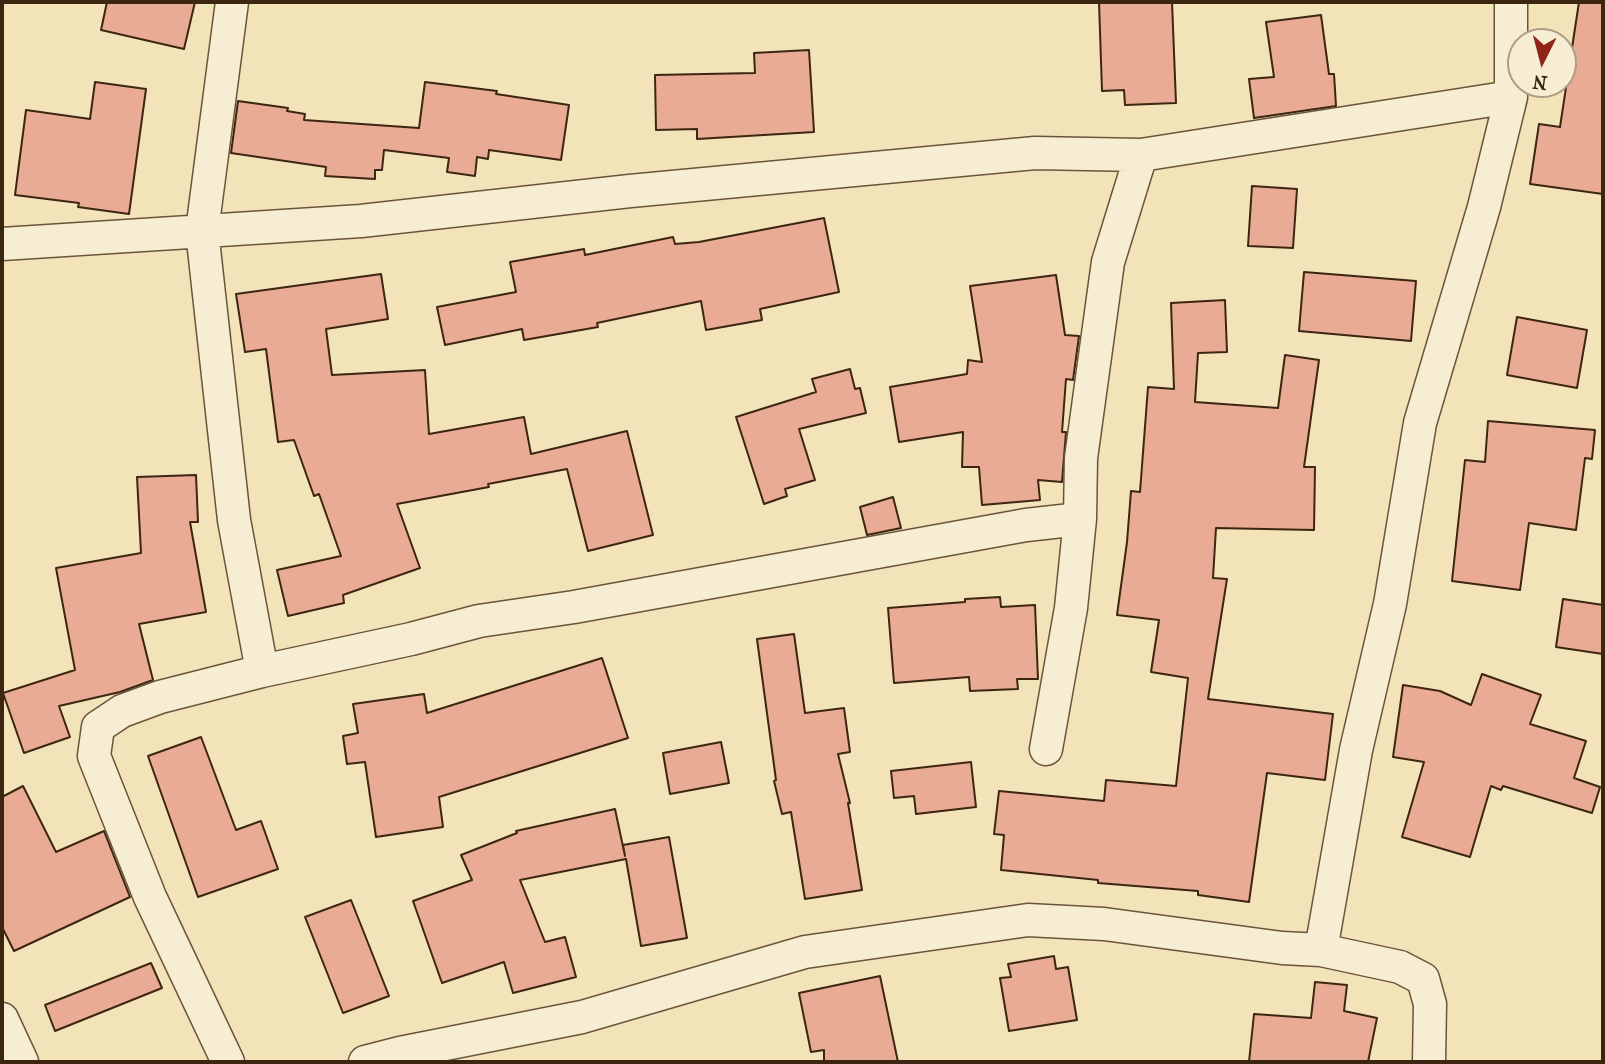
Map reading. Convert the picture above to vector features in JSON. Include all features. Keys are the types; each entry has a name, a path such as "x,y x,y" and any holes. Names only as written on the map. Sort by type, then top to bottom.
{"street":[{"path":"232,2 202,231 234,520 262,671"},
{"path":"1511,2 1511,28"},
{"path":"2,244 361,221 892,165 1035,153 1141,155 1507,98"},
{"path":"1321,950 1356,750 1391,604 1420,423 1484,207 1511,98"},
{"path":"1046,749 1071,608 1080,519 1081,458 1108,262 1141,155"},
{"path":"228,1062 150,897 94,756 98,727 122,711 160,697 262,671 399,642 479,621 574,607 1027,525 1080,519"},
{"path":"365,1062 402,1058 582,1017 806,952 1028,920 1104,924 1282,948 1321,950 1400,967 1423,979 1430,1004 1429,1062"},
{"path":"2,1019 22,1062"}],"building":[{"path":"107,2 195,2 184,49 101,30"},
{"path":"1099,2 1172,2 1176,103 1125,105 1124,90 1102,91"},
{"path":"1579,2 1603,2 1603,194 1530,184 1539,124 1560,127 1564,98 1577,98 1575,28"},
{"path":"1321,15 1329,74 1334,74 1336,106 1254,118 1249,79 1274,77 1266,22"},
{"path":"809,50 814,132 697,139 697,129 656,130 655,75 755,73 754,53"},
{"path":"95,82 146,89 129,214 78,207 79,203 15,195 26,110 90,119"},
{"path":"425,82 497,91 496,94 569,105 561,160 489,150 488,159 477,157 475,176 447,172 449,158 384,150 382,170 375,170 375,179 325,176 326,167 231,153 238,101 288,108 287,111 305,114 304,120 419,128"},
{"path":"1252,186 1297,189 1293,248 1248,246"},
{"path":"824,218 839,292 760,309 762,320 706,330 701,301 597,323 598,327 524,340 522,329 445,345 437,307 516,292 510,262 584,249 585,255 673,237 675,244 699,242"},
{"path":"1304,272 1416,281 1411,341 1299,331"},
{"path":"381,274 388,319 326,329 332,375 425,370 429,434 524,417 531,454 627,431 653,535 588,551 567,469 397,504 420,568 343,595 344,603 288,616 277,570 341,556 319,494 314,496 294,440 278,442 266,349 245,352 236,294"},
{"path":"1056,275 1065,335 1079,336 1073,380 1066,379 1062,482 1038,480 1040,500 982,505 979,467 962,467 963,432 899,442 890,387 967,374 968,360 982,362 970,286"},
{"path":"1225,300 1227,352 1198,353 1195,402 1278,408 1285,355 1319,360 1304,467 1315,467 1314,530 1216,528 1213,578 1227,579 1208,699 1333,714 1325,780 1267,773 1249,902 1198,895 1198,891 1098,883 1098,880 1001,870 1004,835 994,834 999,791 1104,801 1106,780 1176,786 1188,678 1151,672 1159,620 1117,615 1131,491 1140,492 1148,387 1174,389 1171,303"},
{"path":"1517,317 1587,330 1577,388 1507,375"},
{"path":"850,369 855,389 860,388 866,413 799,429 815,480 785,489 787,496 764,504 736,417 816,392 812,379"},
{"path":"1488,421 1595,430 1592,459 1585,458 1576,530 1529,523 1520,590 1452,581 1465,460 1485,462"},
{"path":"196,475 198,522 190,522 206,612 139,624 153,680 120,692 59,706 70,737 24,753 3,693 75,670 56,568 141,553 137,477"},
{"path":"893,497 901,528 867,535 860,507"},
{"path":"1000,597 1001,607 1035,605 1038,679 1017,679 1018,689 970,691 969,677 894,683 888,608"},
{"path":"1563,599 1603,605 1603,654 1556,647"},
{"path":"794,634 805,713 844,708 850,752 838,754 850,803 862,890 805,899 791,812 782,814 774,781 776,780 757,639"},
{"path":"602,658 628,738 439,797 443,827 376,837 365,762 347,764 343,736 358,733 353,704 424,694 427,713"},
{"path":"1482,674 1541,695 1530,724 1586,741 1574,778 1600,787 1592,813 1503,786 1501,790 1491,786 1470,857 1402,837 1424,762 1393,757 1403,685 1440,691 1471,705"},
{"path":"201,737 236,830 261,821 278,869 198,897 148,756"},
{"path":"721,742 729,783 670,794 663,753"},
{"path":"971,762 976,807 916,814 914,796 894,798 891,771"},
{"path":"23,786 56,852 104,831 130,897 14,951 2,927 2,797"},
{"path":"615,809 625,856 623,845 669,837 687,938 641,946 626,859 520,880 545,942 565,937 576,977 513,993 504,962 442,983 413,901 472,880 461,855 517,833 516,831"},
{"path":"351,900 389,996 343,1013 305,917"},
{"path":"1054,956 1056,969 1068,967 1077,1020 1009,1031 1000,978 1011,977 1008,964"},
{"path":"151,963 162,988 55,1031 45,1005"},
{"path":"880,976 898,1062 824,1062 824,1050 811,1052 799,993"},
{"path":"1315,982 1347,985 1344,1011 1377,1018 1368,1062 1249,1062 1254,1014 1311,1018"}]}
